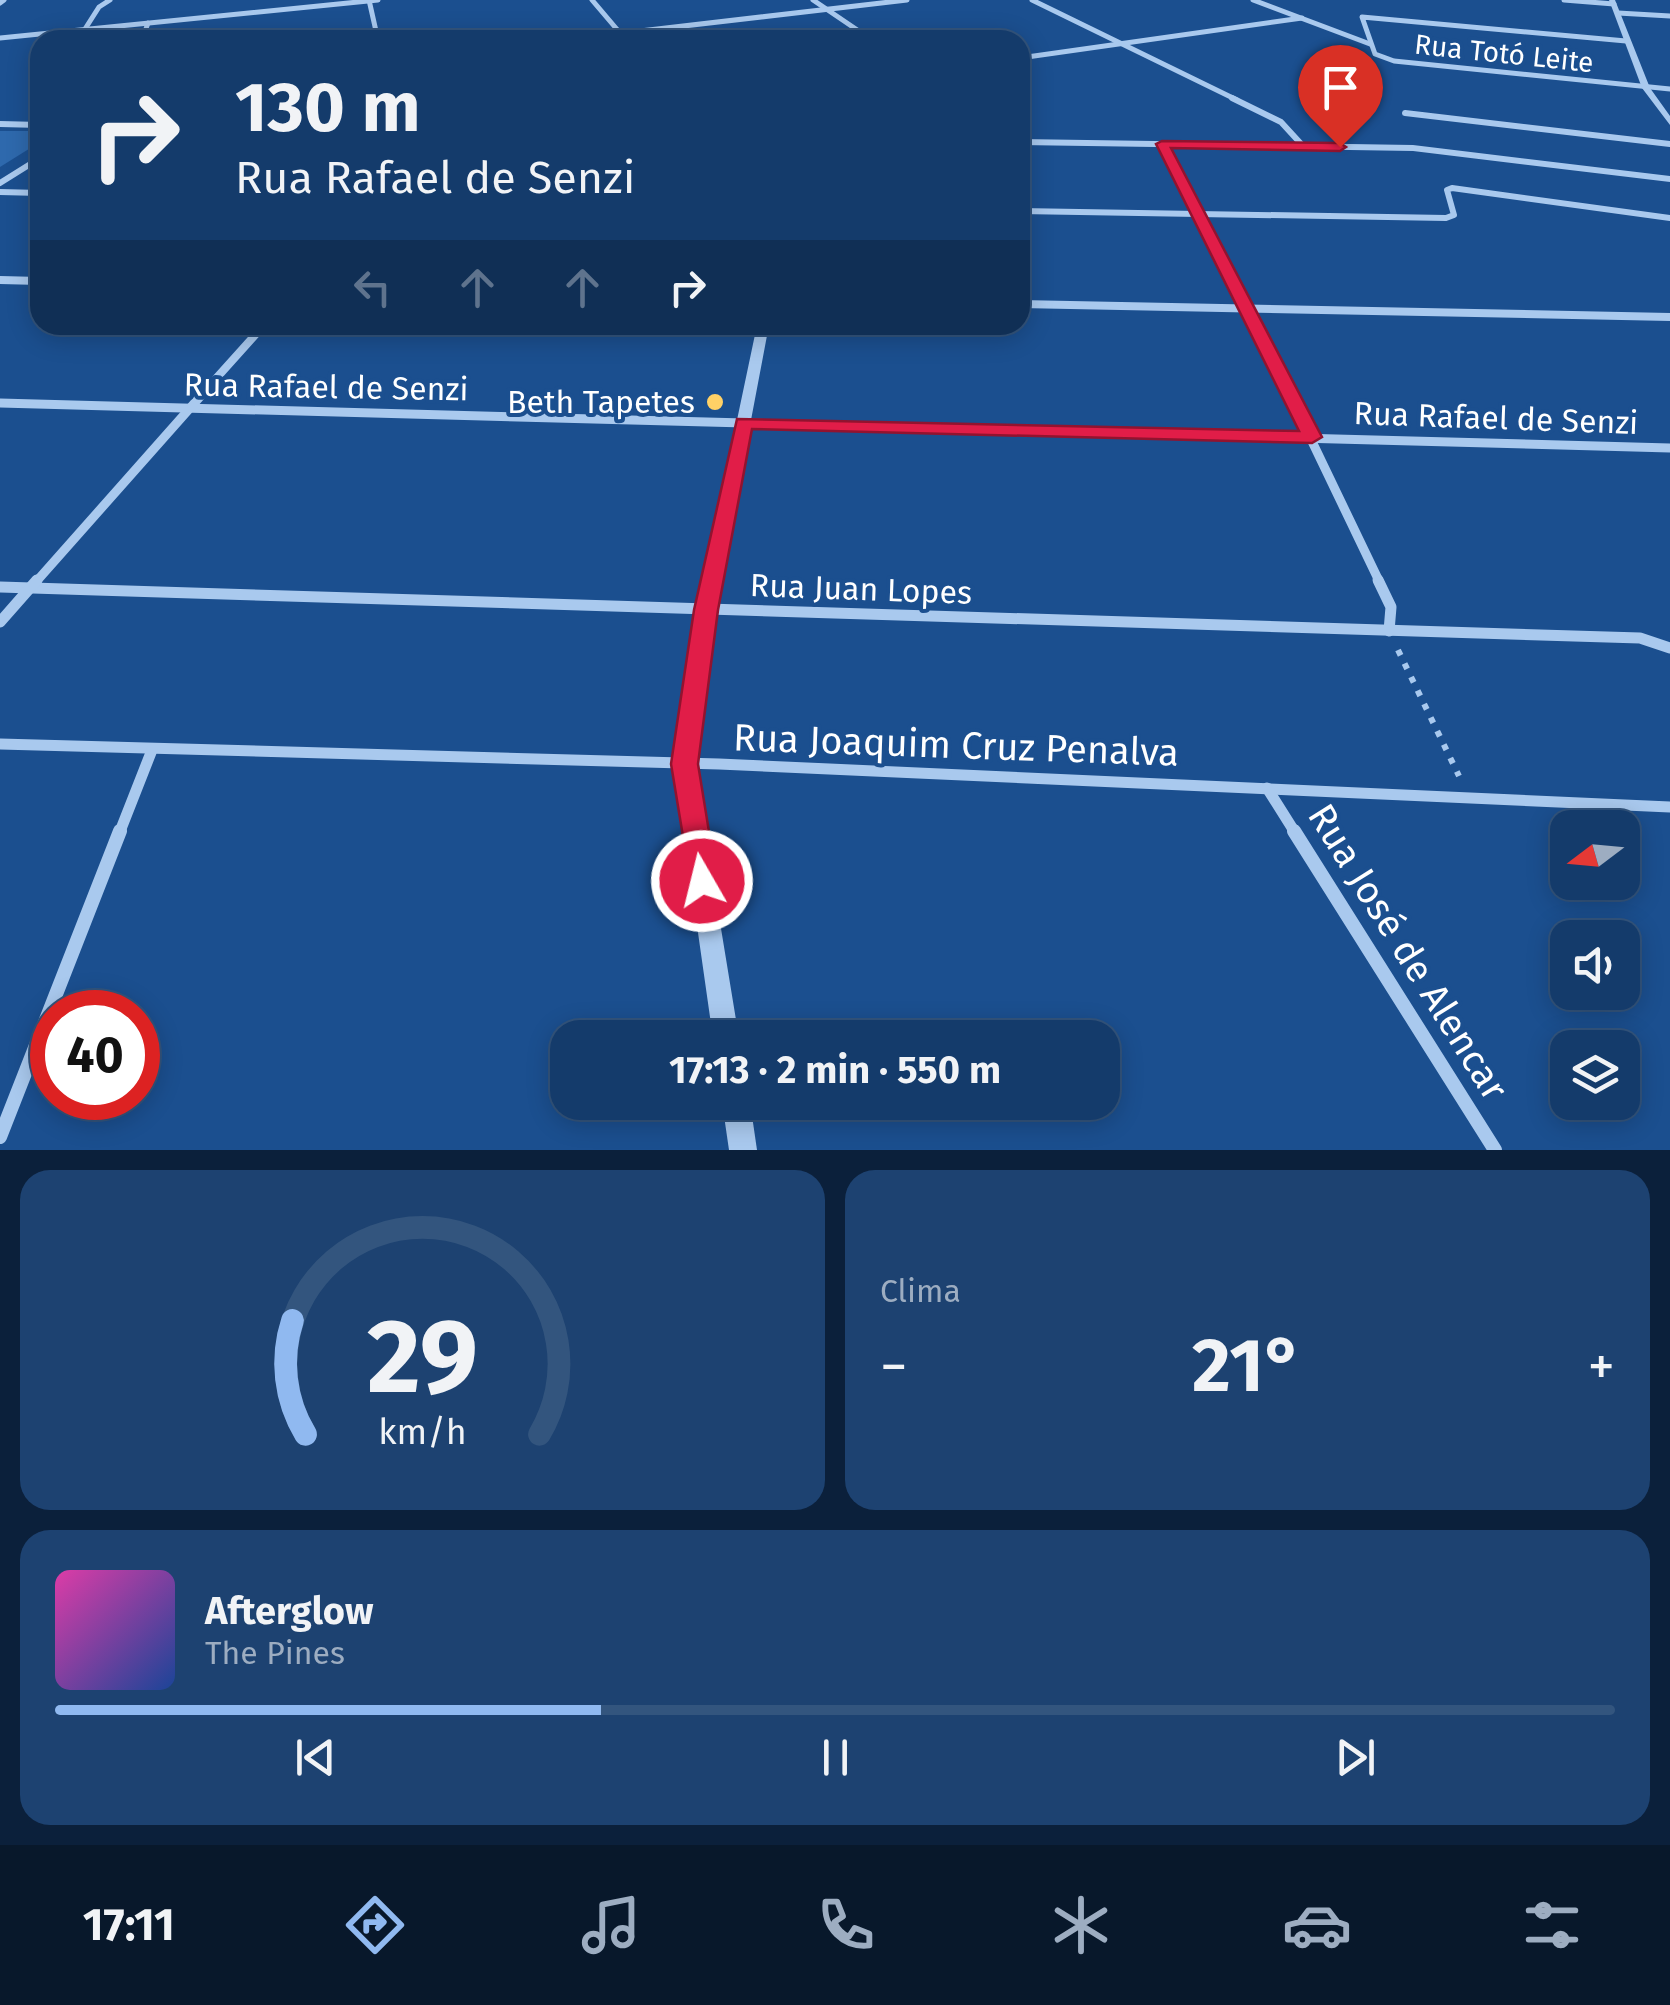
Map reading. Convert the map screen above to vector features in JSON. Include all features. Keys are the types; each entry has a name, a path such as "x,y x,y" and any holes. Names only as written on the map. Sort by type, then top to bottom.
{"street":[{"path":"85,29 100,7 110,0"},
{"path":"369,0 376,30"},
{"path":"76,30 378,0"},
{"path":"592,0 617,30"},
{"path":"813,0 857,30"},
{"path":"647,30 907,0"},
{"path":"1032,0 1281,122 1303,146"},
{"path":"1254,0 1370,44"},
{"path":"1564,0 1670,16"},
{"path":"1615,6 1646,88 1670,122"},
{"name":"Rua Totó Leite","path":"1626,41 1362,17 1375,54 1394,61 1670,89"},
{"path":"1030,57 1302,18"},
{"path":"145,30 148,22"},
{"path":"0,38 30,35"},
{"path":"1405,113 1670,144"},
{"path":"0,124 30,125"},
{"path":"1030,142 1424,149 1670,178"},
{"path":"1162,144 1312,437 1391,607 1389,631"},
{"path":"0,183 30,164"},
{"path":"1030,212 1446,218 1454,215 1447,190 1458,188 1670,218"},
{"path":"0,192 30,193"},
{"path":"0,280 30,281"},
{"path":"1030,304 1670,317"},
{"path":"0,622 255,335"},
{"path":"723,1020 684,764 706,610 761,335"},
{"name":"Rua Rafael de Senzi","path":"0,403 1670,448"},
{"name":"Rua Juan Lopes","path":"0,587 1640,638 1665,645"},
{"name":"Rua Joaquim Cruz Penalva","path":"0,744 684,764 1670,808"},
{"path":"0,1137 152,750"},
{"name":"Rua José de Alencar","path":"1266,788 1496,1150"},
{"path":"739,1120 743,1150"}],"path":[{"path":"1389,631 1468,796"}],"shaded area":[{"path":"0,131 30,131 30,148 0,167"}],"place":[{"name":"Beth Tapetes","path":"715,402"}],"route":[{"path":"702,881 684,764 706,610 744,423 1312,437 1162,144 1340,147"}]}
